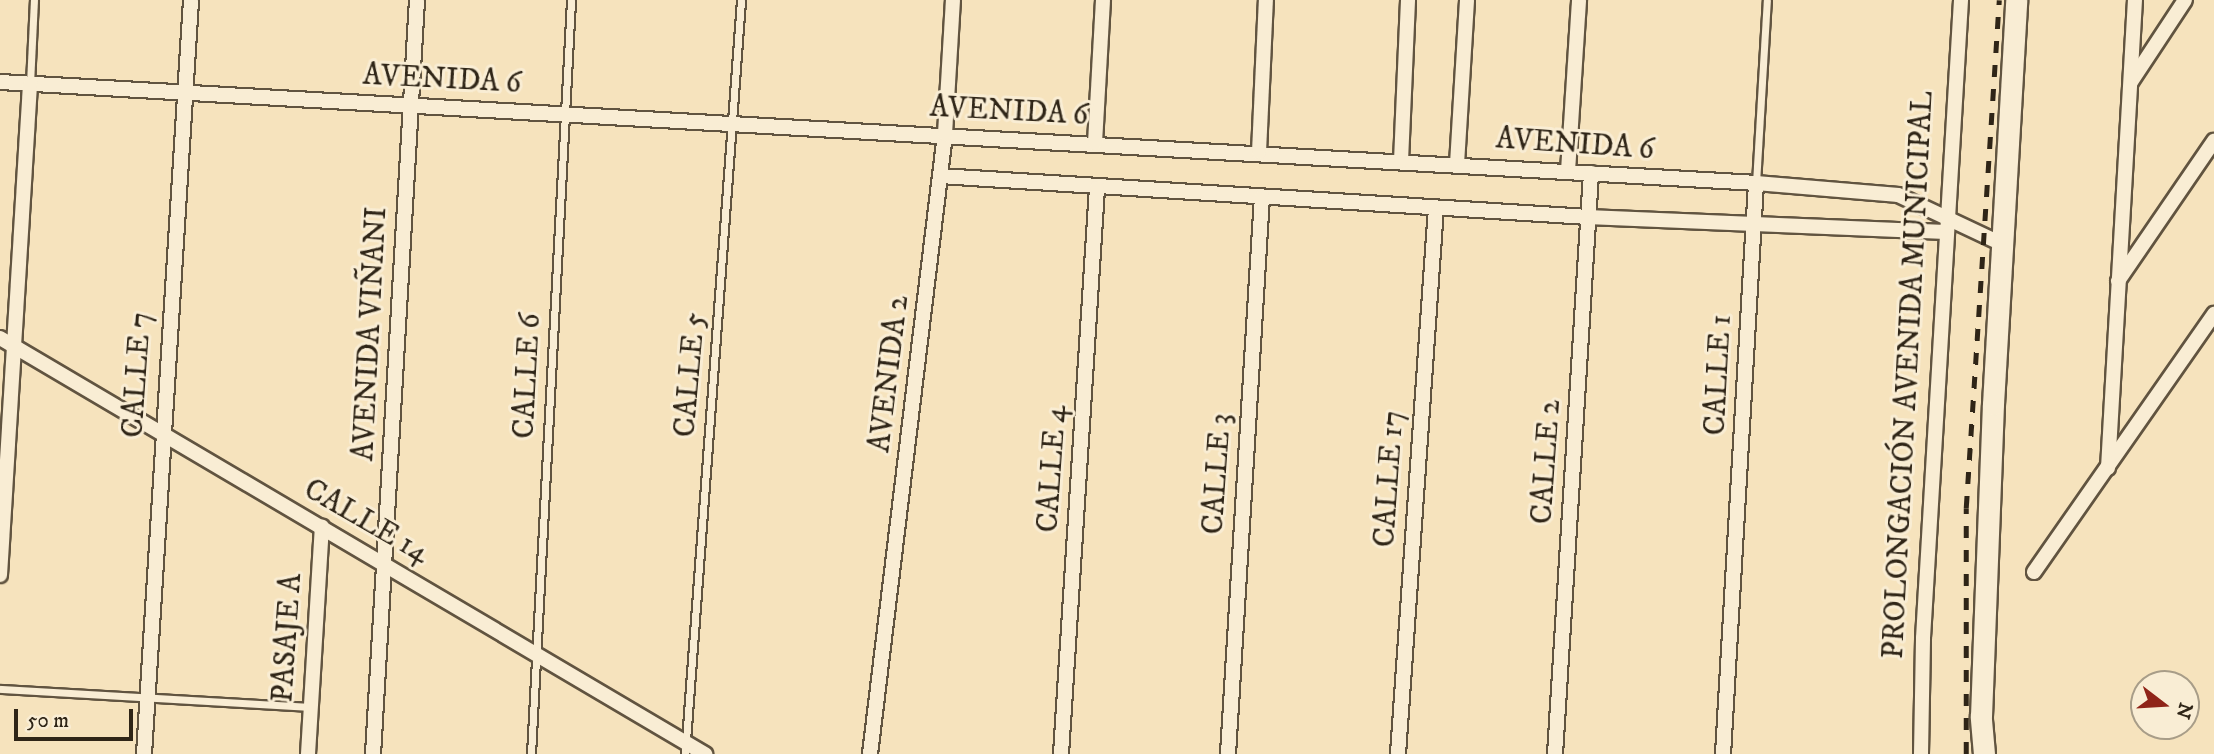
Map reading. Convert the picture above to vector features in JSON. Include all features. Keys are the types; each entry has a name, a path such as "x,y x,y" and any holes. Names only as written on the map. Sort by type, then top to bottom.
{"main road":[{"path":"1984,754 1981,716 2016,0"}],"street":[{"name":"CALLE 7","path":"144,754 160,432 191,0"},
{"name":"AVENIDA VIÑANI","path":"373,754 417,0"},
{"name":"AVENIDA 2","path":"870,754 945,134 953,0"},
{"path":"1095,143 1103,0"},
{"path":"1259,152 1266,0"},
{"path":"1401,161 1408,0"},
{"path":"1457,164 1467,0"},
{"path":"1568,171 1579,0"},
{"name":"PROLONGACIÓN AVENIDA MUNICIPAL","path":"1921,754 1945,232 1961,0"},
{"path":"2108,468 2135,0"},
{"path":"2130,84 2185,0"},
{"name":"AVENIDA 6","path":"0,82 1259,152 1756,183 1898,195 1948,215 2002,244"},
{"path":"0,575 7,342 30,84"},
{"path":"2118,281 2214,141"},
{"name":"CALLE 2","path":"1555,754 1591,173"},
{"path":"940,176 1588,217 1945,232"},
{"name":"CALLE 1","path":"1723,754 1756,183"},
{"name":"CALLE 4","path":"1061,754 1097,188"},
{"name":"CALLE 3","path":"1228,754 1262,197"},
{"name":"CALLE 17","path":"1398,754 1436,208"},
{"path":"2034,572 2214,314"},
{"name":"CALLE 14","path":"7,342 535,652 685,748 705,754"},
{"name":"PASAJE A","path":"308,754 322,526"}],"lane":[{"path":"30,84 34,0"},
{"name":"CALLE 6","path":"531,754 571,0"},
{"name":"CALLE 5","path":"685,748 734,122 741,0"},
{"name":"CALLE 1","path":"1756,183 1767,0"},
{"path":"0,689 310,707"}],"railway":[{"path":"1966,754 1966,508 1999,0"}]}
